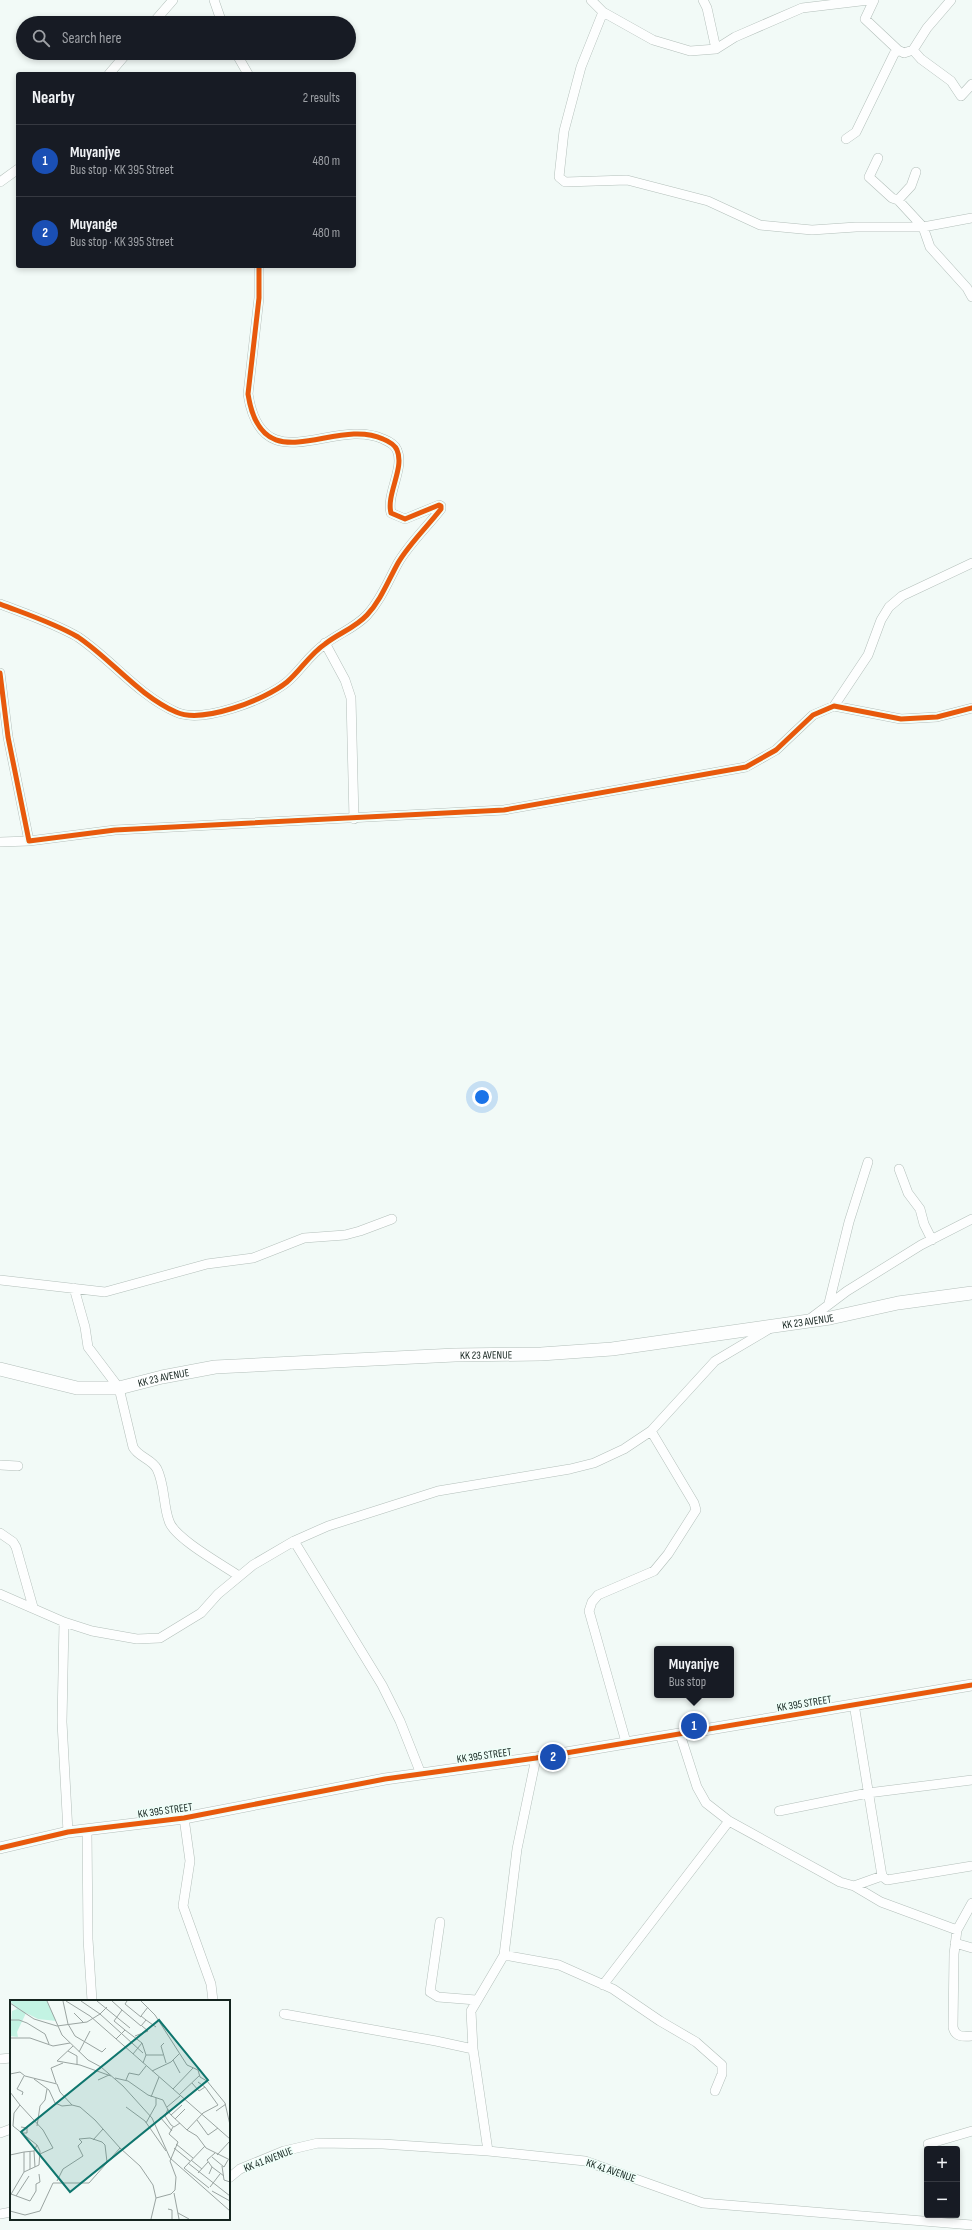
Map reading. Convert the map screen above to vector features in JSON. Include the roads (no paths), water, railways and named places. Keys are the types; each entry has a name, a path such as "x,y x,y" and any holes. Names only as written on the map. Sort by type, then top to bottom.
{"main road":[{"name":"KK 23 AVENUE","path":"0,1369 77,1388 118,1388 162,1377 215,1367 455,1355 541,1354 612,1349 684,1337 773,1327 830,1318 898,1303 972,1292"}],"street":[{"path":"159,16 173,0"},
{"path":"214,0 220,16"},
{"path":"591,0 603,12 653,40 690,52 716,49 735,37 802,8 869,0"},
{"path":"703,0 707,8 716,49"},
{"path":"874,0 865,19 898,50 904,53 914,50 927,28 951,0"},
{"path":"603,12 581,67 564,130 559,177 561,180 565,182 627,180 708,200 760,225 812,230 856,227 923,227 972,218"},
{"path":"846,139 856,132 894,54 898,50"},
{"path":"914,50 921,59 951,81 961,96 972,84"},
{"path":"111,72 121,60"},
{"path":"240,60 247,72"},
{"path":"878,158 869,178 892,198 898,200 923,227 930,248 967,288 972,297"},
{"path":"0,182 16,170"},
{"path":"898,200 911,186 916,172"},
{"path":"0,604 55,626 78,638 144,692 177,713 196,716 231,709 273,692 287,682 325,643 347,631 366,616 378,601 398,563 441,509 441,506 439,505 405,518 391,513 389,506 398,464 397,450 390,442 375,435 349,434 292,444 274,439 260,429 250,409 248,394 259,298 259,268"},
{"path":"0,842 29,841 115,830 354,819 504,810 746,767 776,750 813,715 834,706 868,655 881,620 889,607 902,596 972,563"},
{"path":"325,643 345,680 351,698 354,819"},
{"path":"0,673 8,737 29,841"},
{"path":"834,706 900,719 937,717 972,708"},
{"path":"830,1303 849,1222 868,1162"},
{"path":"899,1169 908,1193 920,1208 924,1224 932,1240"},
{"path":"0,1280 105,1292 207,1264 253,1258 290,1242 304,1238 345,1235 392,1219"},
{"path":"806,1321 847,1291 932,1240 972,1219"},
{"path":"74,1288 86,1327 88,1347 118,1388 135,1451 153,1464 159,1473 169,1523 189,1543 239,1576"},
{"path":"0,1594 33,1607 64,1622 92,1631 137,1639 160,1638 201,1613 239,1576 294,1541 328,1526 438,1491 570,1469 594,1463 624,1449 650,1431 715,1361 773,1327"},
{"path":"626,1742 589,1610 592,1602 598,1595 654,1571 668,1554 696,1510 694,1503 650,1431"},
{"path":"0,1465 18,1466"},
{"path":"0,1533 13,1542 16,1547 33,1607"},
{"path":"294,1541 382,1685 400,1721 421,1774"},
{"path":"64,1622 62,1722 68,1832"},
{"name":"KK 395 STREET","path":"0,1848 68,1832 184,1818 283,1798 421,1774 536,1758 972,1685"},
{"path":"854,1704 882,1876 887,1880 972,1866"},
{"path":"680,1734 697,1787 706,1803 729,1821 840,1882 854,1886 881,1902 957,1930"},
{"path":"488,2151 473,2049 471,2011 476,2000 504,1955 517,1849 536,1758"},
{"path":"779,1810 868,1793 972,1780"},
{"path":"184,1818 190,1861 183,1906 211,1984 213,2000"},
{"path":"602,1985 729,1821"},
{"path":"87,1830 88,1938 92,2000"},
{"path":"854,1886 882,1876"},
{"path":"972,1903 957,1930 955,1943 953,2027 954,2032 958,2035 963,2037 972,2036"},
{"path":"440,1922 430,1992 438,1997 476,2000"},
{"path":"955,1943 972,1948"},
{"path":"504,1955 559,1965 573,1970 627,1997 660,2021 696,2042 716,2058 722,2065 722,2074 715,2091"},
{"path":"284,2014 473,2049"},
{"path":"0,2059 10,2058"},
{"path":"0,2133 10,2129"},
{"path":"928,2144 972,2131"},
{"name":"KK 41 AVENUE","path":"230,2175 240,2169 284,2151 318,2143 383,2144 488,2151 585,2161 703,2202 972,2225"},
{"path":"0,2214 10,2212"}],"place":[{"name":"Muyanjye","path":"694,1726"},
{"name":"Muyange","path":"553,1757"}]}
